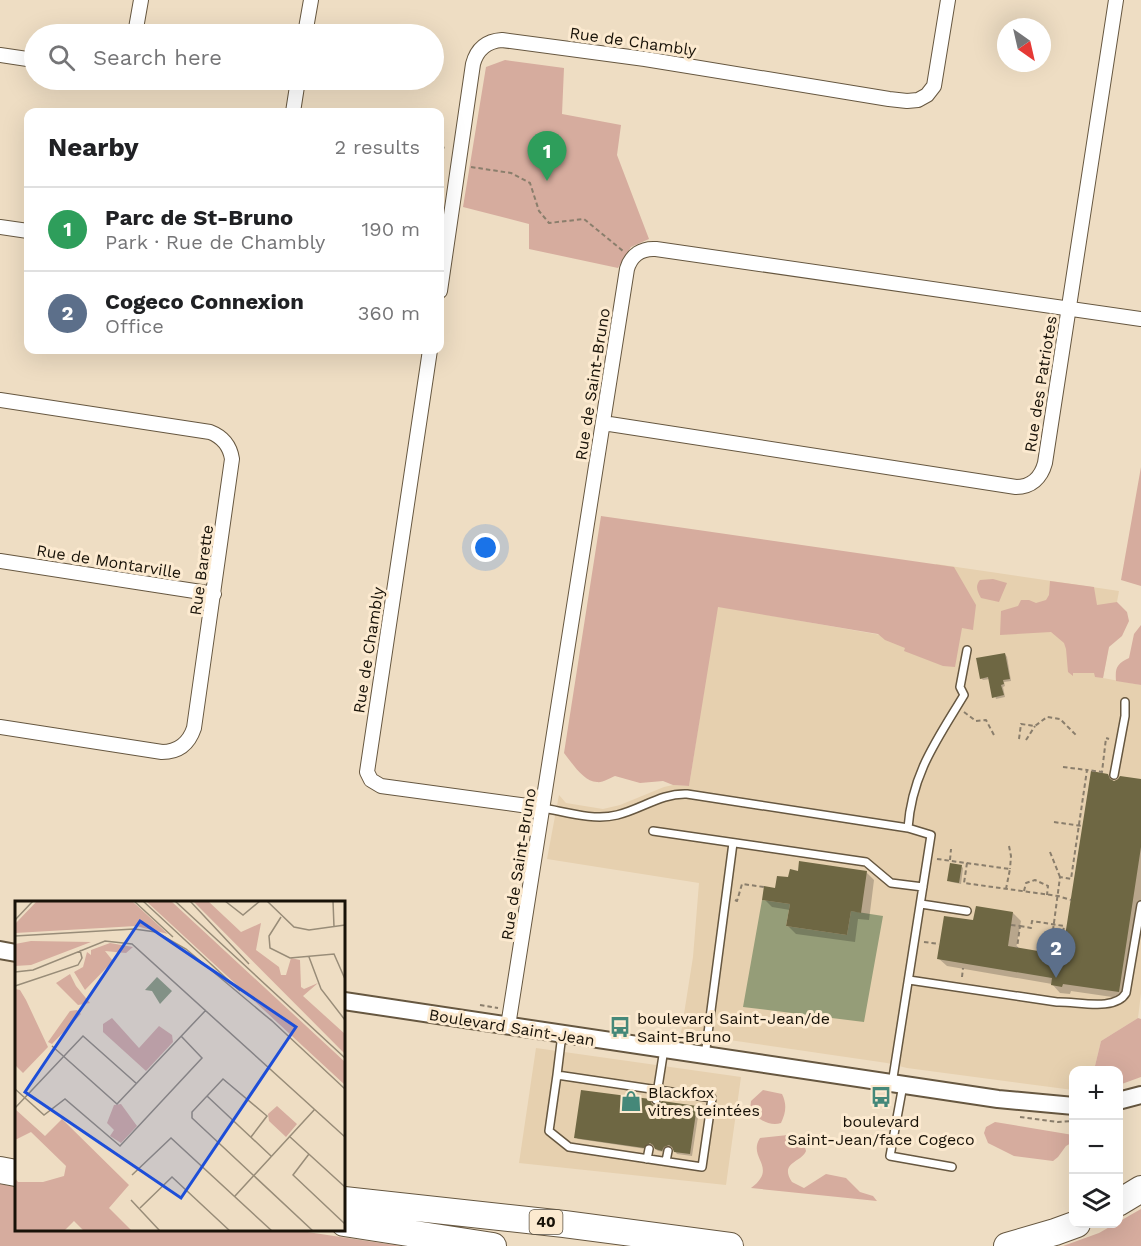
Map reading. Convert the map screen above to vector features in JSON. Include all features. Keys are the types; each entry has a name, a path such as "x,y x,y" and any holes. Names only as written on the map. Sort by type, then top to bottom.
{"highway":[{"path":"0,1170 15,1173"},
{"path":"1123,1200 1141,1189"},
{"name":"40","path":"345,1200 543,1221 730,1246"},
{"path":"345,1223 493,1246"},
{"path":"1007,1246 1069,1227"}],"street":[{"path":"137,24 141,0"},
{"path":"307,24 311,0"},
{"name":"Rue de Chambly","path":"444,264 474,60 483,47 494,41 502,40 645,59 914,101 927,95 935,82 948,0"},
{"name":"Rue des Patriotes","path":"603,423 1016,487 1026,486 1035,481 1044,468 1116,0"},
{"path":"0,55 24,59"},
{"path":"294,108 296,90"},
{"path":"0,226 24,230"},
{"path":"635,255 645,249 657,249 1141,319"},
{"name":"Rue de Saint-Bruno","path":"508,1026 627,269 635,255"},
{"name":"Rue de Chambly","path":"429,354 367,772 373,782 381,786 543,808"},
{"name":"Rue Barette","path":"0,400 210,432 221,438 230,450 232,461 194,728 189,739 181,747 170,752 160,752 0,727"},
{"name":"Rue de Montarville","path":"0,561 214,594"},
{"path":"0,950 15,952"},
{"name":"Boulevard Saint-Jean","path":"345,1002 1007,1100 1069,1106"},
{"path":"1123,1100 1141,1095"}],"lane":[{"path":"908,828 921,768 964,695 960,687 967,650"},
{"path":"1114,775 1125,716 1125,702"},
{"path":"543,808 601,817 623,814 665,796 687,794 908,828 931,835 909,981 890,1156 952,1167"},
{"path":"653,831 866,861 891,883 923,887"},
{"path":"705,1056 733,843"},
{"path":"921,904 967,911"},
{"path":"909,981 1057,1002 1116,1003 1126,993 1141,905"},
{"path":"556,1075 712,1098 702,1167 569,1147 549,1131 556,1075 562,1034"},
{"path":"656,1100 664,1049"},
{"path":"675,1103 677,1093"},
{"path":"647,1159 649,1149"},
{"path":"666,1161 668,1151"}],"path":[{"path":"459,164 465,160 467,166 511,173 530,183 539,211 549,223 584,219 629,255 635,255"},
{"path":"958,706 976,721 986,720 995,737"},
{"path":"1026,740 1035,726 1047,717 1060,719 1076,735"},
{"path":"1019,739 1021,724 1035,726"},
{"path":"1063,767 1102,772 1106,738 1108,739"},
{"path":"1060,877 1071,879 1081,825 1087,770"},
{"path":"1054,822 1081,825"},
{"path":"1006,889 1010,869 1010,846"},
{"path":"950,860 951,849"},
{"path":"1050,852 1060,877 1050,953"},
{"path":"936,858 1010,869"},
{"path":"967,863 964,883 1058,896 1071,900"},
{"path":"1024,891 1026,883 1035,880 1048,886 1047,895"},
{"path":"737,901 742,884 764,887"},
{"path":"1011,926 1031,928 1032,921 1064,926 1060,954"},
{"path":"1017,948 1020,927"},
{"path":"924,942 939,944"},
{"path":"961,980 963,968"}],"shaded area":[{"path":"505,60 564,68 562,114 621,125 617,155 649,239 631,247 618,268 529,249 529,224 463,207 486,67"},
{"path":"1141,467 1141,586 1121,580"},
{"path":"601,516 954,567 976,605 973,630 962,628 955,667 943,666 904,651 905,648 885,640 878,634 718,607 689,786 673,785 663,781 640,783 615,776 601,782 592,781 579,771 564,753"},
{"path":"936,564 1119,591 1103,678 1141,685 1141,993 1138,1018 1101,1041 1095,1066 1069,1066 1069,1089 907,1068 887,1063 681,1033 693,957 699,883 547,859 559,795 566,803 603,809 620,805 664,787 689,786 717,606 920,642"},
{"path":"993,579 1007,583 999,602 981,598 978,591 977,584 980,580"},
{"path":"1050,581 1094,587 1097,605 1117,602 1127,612 1129,621 1122,636 1109,647 1103,678 1095,677 1094,673 1073,673 1073,676 1068,672 1064,643 1051,632 1000,635 1001,611 1018,606 1021,600 1036,603 1046,600 1049,595"},
{"path":"1141,625 1141,685 1116,681 1118,666 1129,658 1134,634"},
{"path":"762,900 790,904 786,926 847,935 851,911 883,916 864,1022 743,1007"},
{"path":"1138,1018 1141,1019 1141,1077 1123,1084 1123,1066 1095,1066 1101,1041"},
{"path":"536,1048 741,1077 726,1185 519,1163"},
{"path":"763,1090 782,1094 785,1109 781,1123 772,1124 764,1121 750,1110 751,1101"},
{"path":"995,1122 1069,1134 1069,1144 1053,1161 1014,1156 988,1143 984,1133 986,1127"},
{"path":"788,1135 800,1140 806,1151 789,1167 792,1182 804,1188 826,1174 846,1178 860,1192 873,1196 877,1201 751,1188 759,1181 762,1174 763,1168 757,1151 760,1138"},
{"path":"0,1184 15,1187 15,1231 301,1231 401,1246 0,1246"},
{"path":"1141,1209 1141,1246 1063,1246 1108,1228 1123,1228 1123,1219"}],"building":[{"path":"1005,653 1010,679 1003,680 1004,684 1001,685 1004,695 992,698 988,677 980,679 976,658"},
{"path":"1091,771 1108,774 1114,781 1120,776 1141,779 1141,847 1119,992 1063,984 1062,987 1051,985 1052,978 937,959 944,916 973,920 976,906 1013,912 1008,946 1062,955"},
{"path":"799,861 867,871 861,913 851,911 847,935 786,926 790,904 762,900 764,886 775,888 777,876 788,877 790,869 798,871"},
{"path":"950,863 962,865 959,883 947,881"},
{"path":"581,1090 650,1099 656,1106 662,1101 697,1106 690,1154 674,1152 669,1145 662,1151 655,1149 650,1143 644,1148 574,1138"}],"place":[{"name":"Parc de St-Bruno","path":"547,181"},
{"name":"Cogeco Connexion","path":"1056,978"},
{"name":"boulevard Saint-Jean/de Saint-Bruno","path":"620,1027"},
{"name":"boulevard Saint-Jean/face Cogeco","path":"881,1097"},
{"name":"Blackfox vitres teintées","path":"631,1101"}]}
